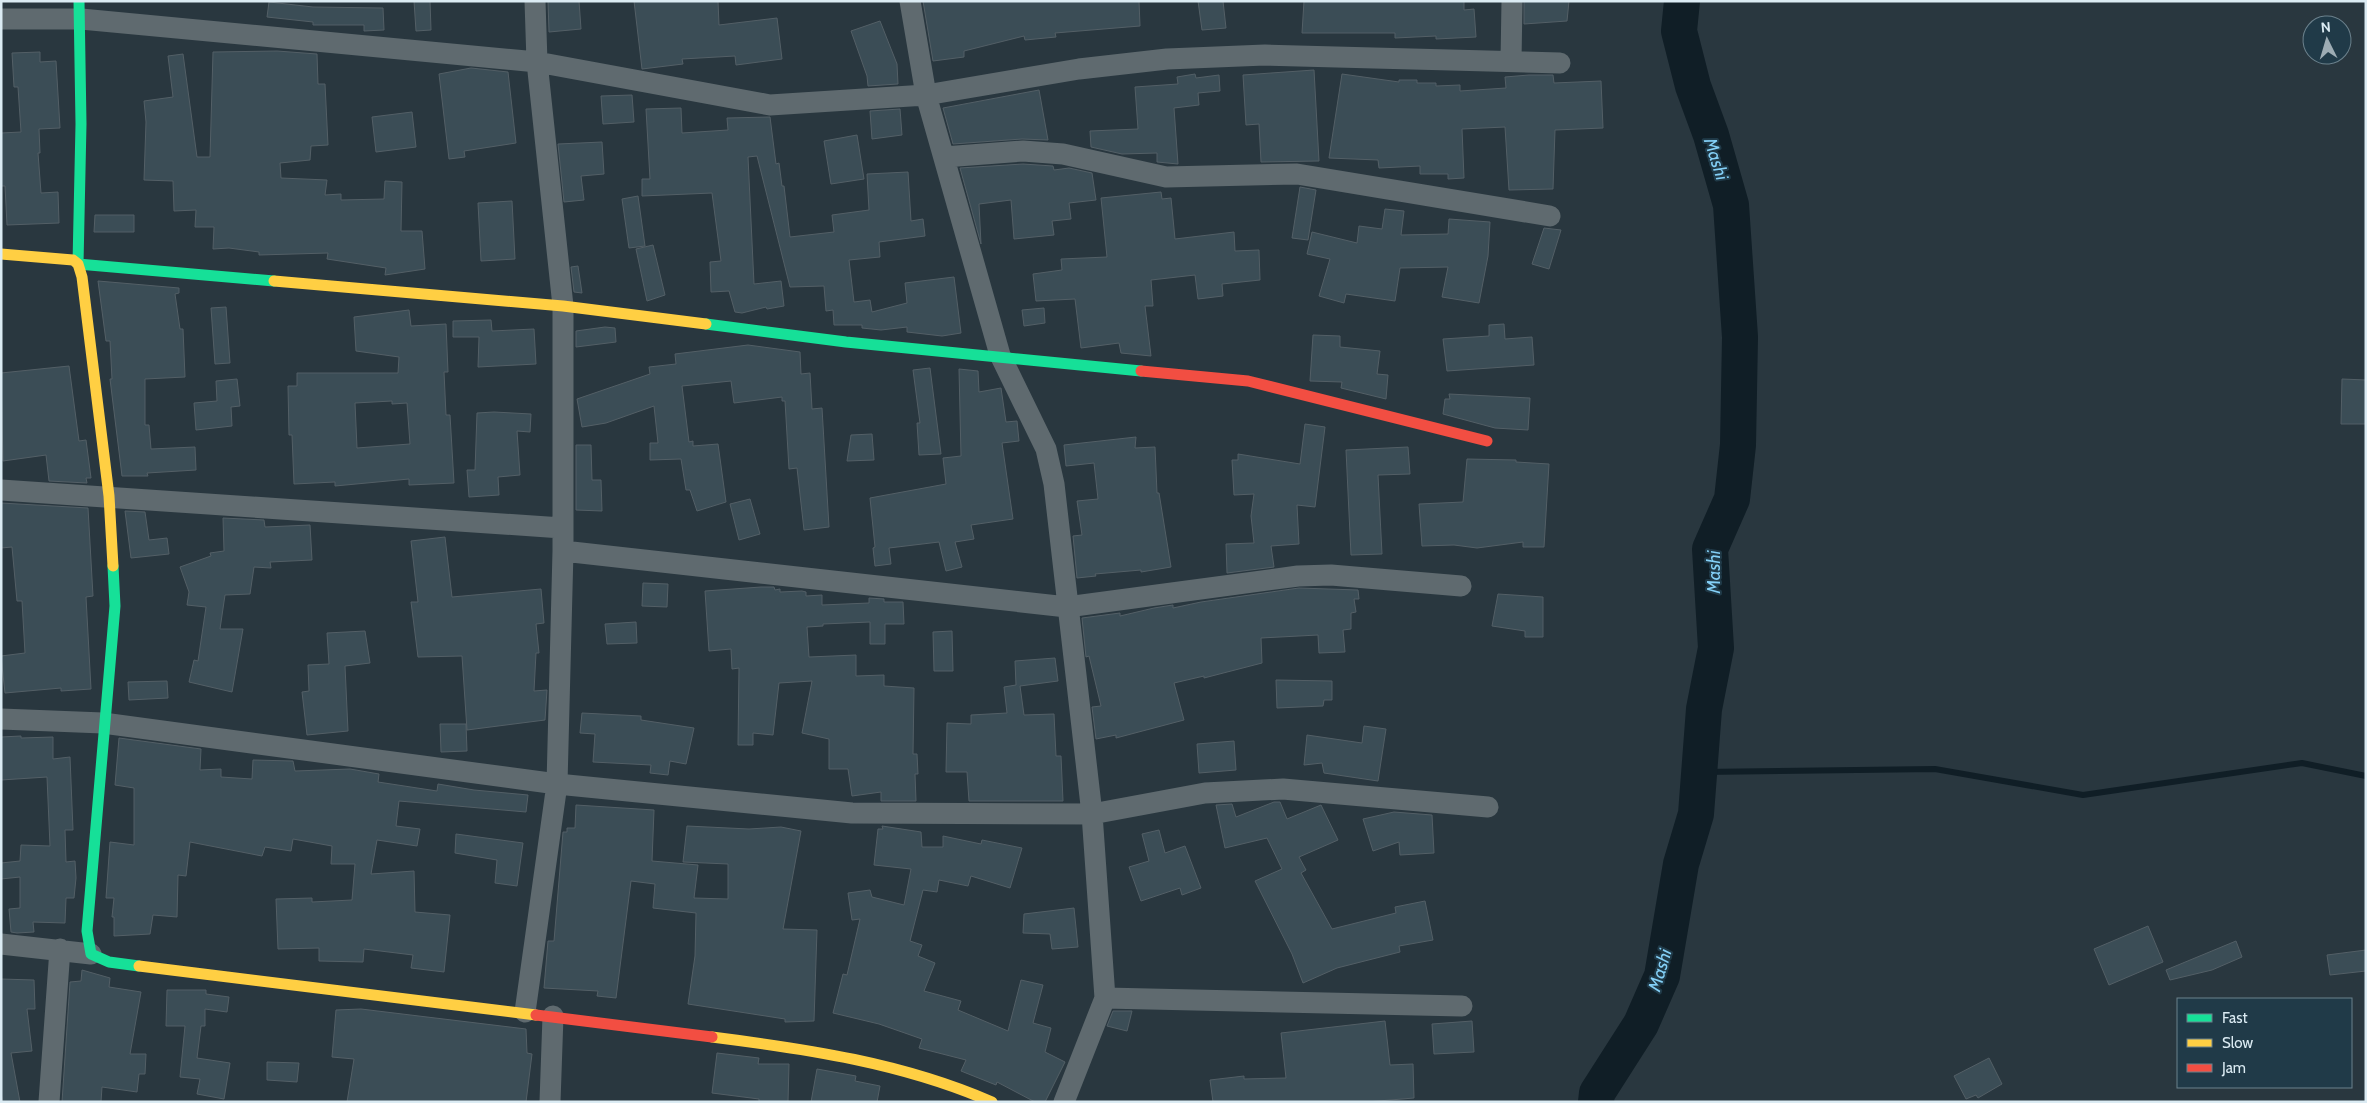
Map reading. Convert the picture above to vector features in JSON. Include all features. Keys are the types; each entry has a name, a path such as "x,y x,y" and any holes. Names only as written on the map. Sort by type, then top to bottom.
{"street":[{"path":"525,1012 557,784 563,551 563,306 537,62 534,1"},
{"path":"910,1 926,95 1000,355 1046,449 1054,484 1092,814 1105,998 1064,1102"},
{"path":"1512,1 1512,61"},
{"path":"80,10 78,264 82,277 109,496 115,606 103,723 87,931 91,954"},
{"path":"1,20 80,10 537,62 770,105 926,95 1079,69 1167,59 1265,55 1560,62"},
{"path":"944,157 1023,151 1063,154 1166,177 1297,174 1550,216"},
{"path":"1,254 66,258 78,264 563,306 846,342 1000,355 1248,381 1487,441"},
{"path":"1,490 562,528"},
{"path":"563,551 1067,607 1298,576 1331,574 1461,586"},
{"path":"1,719 103,723 557,784 852,813 1092,814 1205,793 1284,789 1488,807"},
{"path":"1,944 91,954 98,959 109,962 525,1012 803,1048 891,1068 976,1094 992,1102"},
{"path":"49,1102 60,950"},
{"path":"1105,998 1462,1006"},
{"path":"550,1102 553,1016"}],"building":[{"path":"414,1 430,1 431,30 416,31"},
{"path":"548,1 579,1 581,29 549,32"},
{"path":"634,1 718,1 719,25 777,18 782,59 736,65 735,56 682,59 683,64 642,69"},
{"path":"923,1 1139,1 1140,26 1055,33 1056,37 1025,40 1024,36 964,51 964,57 933,61"},
{"path":"1198,1 1223,1 1226,28 1202,30"},
{"path":"1304,1 1464,1 1464,10 1474,9 1476,37 1436,39 1436,36 1395,38 1395,33 1302,33"},
{"path":"1524,1 1569,1 1567,21 1524,24"},
{"path":"269,2 313,7 383,8 384,30 364,31 364,25 313,25 313,22 267,17"},
{"path":"880,21 897,64 898,84 868,86 867,76 851,31"},
{"path":"277,51 317,54 318,84 325,84 328,145 311,146 310,160 280,163 281,178 327,180 325,195 341,194 341,200 384,199 385,181 402,182 401,231 422,231 425,269 385,275 386,268 327,259 328,253 259,255 259,252 229,248 213,249 214,227 195,227 196,210 174,211 173,181 144,180 146,122 144,101 173,97 168,56 183,54 197,157 210,157 213,52"},
{"path":"40,52 40,62 56,61 60,128 39,129 40,153 38,153 41,193 58,192 59,223 7,225 5,186 1,186 1,133 21,132 18,87 14,87 12,53"},
{"path":"471,68 508,72 516,143 464,151 465,157 449,159 439,74"},
{"path":"1314,70 1319,161 1261,162 1259,124 1246,125 1243,75"},
{"path":"1195,74 1196,78 1219,75 1220,91 1198,93 1199,105 1174,108 1178,164 1157,162 1157,153 1122,154 1091,147 1090,131 1138,129 1135,87 1178,84 1177,77"},
{"path":"1342,74 1399,82 1399,80 1417,80 1417,83 1436,83 1436,86 1460,85 1460,91 1506,88 1505,77 1529,75 1553,75 1554,83 1601,81 1603,128 1555,130 1553,189 1509,190 1505,127 1462,129 1464,178 1448,179 1448,174 1420,174 1420,166 1379,168 1378,160 1329,158"},
{"path":"1039,90 1048,140 1022,139 953,144 943,108"},
{"path":"632,95 634,122 603,124 601,96"},
{"path":"681,108 682,133 728,130 727,118 770,117 776,164 779,163 782,186 784,186 790,237 834,232 832,215 869,210 867,174 908,172 911,221 923,219 925,236 879,242 880,257 849,260 854,302 870,300 872,312 907,303 905,283 954,277 961,333 942,336 907,332 907,327 881,330 862,328 862,325 834,325 833,310 826,311 824,286 790,287 757,156 748,157 754,284 781,281 784,306 767,309 766,307 742,313 735,312 729,291 711,292 710,262 721,261 712,193 642,196 642,179 650,179 646,109"},
{"path":"900,109 902,135 872,139 870,111"},
{"path":"412,112 416,147 376,152 372,117"},
{"path":"857,135 864,179 831,184 824,141"},
{"path":"602,142 604,174 581,176 584,200 564,202 558,144"},
{"path":"1023,164 1053,166 1054,170 1069,168 1092,173 1096,200 1069,203 1071,219 1052,221 1054,235 1014,239 1011,200 979,204 981,244 960,168"},
{"path":"1300,187 1316,190 1308,240 1292,238"},
{"path":"1161,192 1162,199 1171,198 1175,239 1234,232 1235,251 1259,250 1260,280 1222,284 1223,296 1198,299 1195,275 1151,280 1153,306 1145,306 1151,356 1121,353 1119,343 1081,348 1075,299 1036,301 1033,274 1062,270 1061,259 1107,257 1101,198"},
{"path":"638,196 645,246 629,248 622,199"},
{"path":"512,201 515,259 481,261 478,203"},
{"path":"1385,209 1404,211 1401,235 1448,234 1449,219 1490,222 1488,256 1479,303 1442,297 1448,267 1400,268 1395,301 1346,294 1344,303 1319,296 1330,259 1307,254 1312,232 1357,243 1359,226 1382,229"},
{"path":"95,215 134,215 134,232 94,232"},
{"path":"1544,228 1561,230 1549,269 1532,264"},
{"path":"653,245 665,295 647,301 636,249"},
{"path":"578,266 582,293 574,292 571,267"},
{"path":"98,281 179,288 179,293 175,294 180,329 183,329 185,377 145,379 145,425 149,425 151,449 195,447 196,470 147,473 148,476 122,476 110,379 112,379 110,341 106,341"},
{"path":"226,307 230,363 215,364 211,308"},
{"path":"1044,308 1045,323 1024,326 1022,310"},
{"path":"409,310 411,326 446,324 448,372 444,372 446,415 450,415 454,483 409,485 409,479 335,486 335,482 294,484 292,435 289,435 288,386 297,386 297,373 398,373 399,357 356,351 354,317","holes":["392,401 392,404 407,403 410,444 357,448 355,403"]},
{"path":"491,320 492,331 534,329 536,364 478,367 479,337 453,337 453,321"},
{"path":"1504,324 1505,339 1532,337 1534,365 1447,371 1443,339 1489,336 1489,325"},
{"path":"605,327 615,328 616,342 576,347 576,331"},
{"path":"1313,335 1340,336 1340,347 1380,351 1377,374 1388,375 1386,399 1341,388 1342,382 1310,381"},
{"path":"748,345 800,352 801,374 810,373 812,409 822,408 829,527 804,530 797,468 789,469 785,401 782,401 782,397 734,403 731,381 682,386 689,442 693,441 693,446 718,444 726,502 697,511 690,490 686,490 681,459 650,460 650,443 658,443 654,406 606,423 582,427 577,399 650,374 649,367 676,364 675,354"},
{"path":"69,366 79,441 86,440 91,478 86,478 87,483 49,481 46,455 3,461 1,373"},
{"path":"930,368 941,454 919,455 917,423 920,423 913,370"},
{"path":"959,369 978,371 979,392 1001,388 1006,422 1017,421 1019,441 1002,443 1013,519 971,525 974,539 955,542 962,567 946,571 939,542 889,548 891,564 875,566 870,498 946,484 943,458 961,456"},
{"path":"237,379 240,406 231,407 232,426 196,430 194,403 217,401 216,381"},
{"path":"2342,379 2366,380 2366,424 2341,424"},
{"path":"1449,394 1530,398 1528,430 1495,428 1443,414 1445,399 1450,399"},
{"path":"477,413 531,414 530,432 517,431 520,475 498,477 499,495 469,497 467,470 475,470"},
{"path":"1305,424 1325,427 1315,507 1297,505 1299,544 1271,546 1274,567 1227,573 1226,544 1254,543 1251,516 1254,494 1234,495 1232,460 1238,460 1238,454 1300,464"},
{"path":"872,434 874,460 847,461 851,435"},
{"path":"1136,437 1135,448 1155,447 1157,493 1159,493 1171,567 1141,572 1141,570 1095,574 1096,576 1077,578 1073,536 1082,535 1077,501 1098,499 1094,463 1066,466 1064,445"},
{"path":"576,445 591,445 592,480 601,480 602,511 576,510"},
{"path":"1408,447 1410,474 1378,475 1382,554 1351,555 1346,450"},
{"path":"1467,459 1516,460 1516,462 1549,464 1544,547 1523,547 1523,542 1477,548 1454,545 1422,546 1419,504 1463,502"},
{"path":"750,499 760,534 739,540 730,504"},
{"path":"1,503 88,508 93,596 86,597 91,689 61,691 61,688 5,693 1,656 25,653 22,601 17,601 12,547 1,548"},
{"path":"125,511 145,512 149,540 167,538 169,554 131,558"},
{"path":"223,518 264,520 265,527 310,525 312,560 270,562 271,568 254,567 250,594 225,595 220,629 243,629 232,692 189,682 194,660 198,661 206,607 187,605 189,592 180,567 211,556 210,553 224,551"},
{"path":"445,537 452,597 541,589 544,623 536,624 539,653 536,653 534,691 547,690 545,720 467,730 462,656 418,657 411,602 418,602 411,541"},
{"path":"643,583 668,584 667,607 642,606"},
{"path":"774,587 775,590 780,589 780,592 802,591 806,592 806,596 822,595 822,605 869,603 869,598 884,599 884,602 903,602 904,624 885,624 885,644 870,644 870,622 823,624 823,626 807,627 809,657 856,655 856,676 884,675 884,686 914,688 913,754 917,754 918,774 915,774 916,801 881,801 881,792 852,796 848,769 829,769 829,739 802,733 812,681 779,683 773,735 753,733 753,745 738,745 739,668 732,669 731,649 709,651 705,591"},
{"path":"1299,588 1358,590 1359,599 1354,599 1356,612 1351,613 1351,629 1343,630 1345,652 1319,653 1318,635 1261,638 1262,663 1204,678 1204,676 1174,683 1184,720 1116,738 1116,735 1096,739 1092,707 1101,706 1089,656 1086,657 1082,618 1120,613 1120,616 1173,605 1173,608 1201,602"},
{"path":"1498,594 1543,597 1543,637 1525,637 1525,631 1492,626"},
{"path":"636,622 637,643 607,644 605,624"},
{"path":"365,631 370,663 345,666 348,731 307,735 302,692 309,691 308,665 329,664 327,633"},
{"path":"952,631 953,671 934,671 933,632"},
{"path":"1055,658 1058,681 1020,686 1024,715 1054,714 1056,756 1061,756 1063,801 969,801 967,772 946,772 947,723 971,724 971,715 1007,713 1004,687 1016,685 1015,661"},
{"path":"1276,680 1332,681 1332,700 1324,700 1323,706 1277,708"},
{"path":"167,681 168,698 129,700 128,682"},
{"path":"582,713 641,716 641,720 694,728 686,764 670,761 668,775 650,773 651,765 593,762 595,734 580,733"},
{"path":"440,724 466,724 467,751 441,752"},
{"path":"1364,726 1386,729 1378,781 1324,773 1322,763 1304,765 1307,735 1362,743"},
{"path":"21,736 21,738 53,737 53,759 70,757 73,830 65,830 66,862 75,861 76,878 74,898 66,898 65,923 33,922 34,932 17,933 11,932 9,909 20,908 20,877 1,879 1,863 20,861 21,845 50,846 47,777 1,780 1,737"},
{"path":"119,738 201,749 200,770 221,769 221,777 252,779 253,760 293,761 295,771 350,769 379,774 378,782 437,791 438,784 474,790 528,795 526,812 399,801 396,826 420,829 417,846 377,840 371,874 414,871 415,912 450,915 444,972 411,968 413,955 364,949 363,962 319,961 319,948 278,949 276,899 312,898 312,902 352,900 355,864 331,864 332,846 293,839 291,851 265,847 262,856 190,842 186,876 178,875 177,917 153,915 150,934 114,936 114,917 112,917 114,898 106,898 110,842 134,845 134,788 115,785"},
{"path":"1234,741 1236,770 1199,773 1197,744"},
{"path":"1274,802 1280,802 1287,819 1321,805 1338,840 1299,857 1306,870 1301,873 1332,929 1396,913 1395,907 1425,901 1433,940 1399,946 1400,952 1337,968 1303,983 1292,954 1255,881 1282,869 1267,838 1225,848 1216,805 1232,804 1236,817"},
{"path":"576,805 654,810 652,861 698,865 694,898 728,899 728,864 683,862 687,826 749,829 781,827 801,831 783,929 817,930 814,1021 785,1022 785,1019 688,1004 695,956 696,913 653,908 655,884 631,881 616,998 597,996 598,991 544,988 548,941 554,941 563,832 567,832 567,828 575,828"},
{"path":"1394,812 1432,815 1434,853 1400,855 1399,842 1373,851 1363,819"},
{"path":"882,826 921,832 922,847 943,847 943,836 981,844 982,840 1022,848 1010,888 971,876 968,886 939,880 937,892 923,890 910,941 922,945 918,956 935,963 924,991 961,1001 958,1010 1008,1031 1021,980 1043,985 1033,1023 1051,1028 1045,1052 1065,1062 1045,1102 1035,1102 997,1082 996,1085 961,1071 966,1060 919,1048 922,1039 879,1024 833,1013 843,974 847,975 860,919 852,920 848,893 870,890 872,897 904,905 911,869 874,865 878,829 883,829"},
{"path":"1159,830 1165,853 1185,846 1201,888 1182,895 1180,888 1141,901 1129,867 1149,861 1142,834"},
{"path":"456,834 523,843 517,886 495,883 497,860 455,853"},
{"path":"1074,908 1078,947 1052,949 1050,934 1023,933 1024,914"},
{"path":"2148,926 2163,962 2109,985 2094,949"},
{"path":"2236,941 2242,957 2212,970 2170,980 2166,970"},
{"path":"2366,950 2366,971 2330,975 2327,955"},
{"path":"82,970 110,978 109,987 141,992 130,1054 146,1054 145,1074 139,1074 137,1092 102,1087 101,1102 62,1102 70,982 81,981"},
{"path":"1,979 34,980 35,1009 27,1009 32,1051 11,1053 20,1102 3,1102 1,1094"},
{"path":"167,990 206,990 206,994 229,997 227,1012 205,1009 205,1026 201,1026 197,1058 230,1063 224,1099 197,1094 200,1079 180,1077 185,1026 166,1026"},
{"path":"361,1009 526,1029 527,1053 532,1054 526,1102 347,1102 354,1059 332,1057 336,1010"},
{"path":"1113,1011 1132,1011 1127,1031 1107,1026"},
{"path":"1385,1021 1390,1065 1413,1064 1414,1098 1366,1102 1213,1102 1210,1080 1244,1076 1244,1079 1286,1078 1281,1033"},
{"path":"1472,1021 1474,1052 1434,1054 1432,1024"},
{"path":"717,1053 759,1058 758,1064 789,1064 788,1102 759,1102 759,1099 712,1093"},
{"path":"1989,1058 2002,1084 1978,1098 1976,1095 1966,1099 1954,1076"},
{"path":"267,1062 299,1063 297,1082 267,1080"},
{"path":"817,1069 856,1076 855,1081 880,1086 877,1102 811,1102"}],"waterway":[{"name":"Mashi","path":"1596,1102 1597,1093 1641,1024 1662,976 1681,864 1696,814 1704,709 1716,648 1710,549 1732,499 1738,445 1740,337 1731,205 1711,135 1693,86 1679,31 1682,1"},
{"path":"1701,772 1935,769 2083,795 2302,763 2366,776"}],"traffic: fast":[{"path":"79,1 81,124 78,264 274,281"},
{"path":"706,324 846,342 1141,371"},
{"path":"113,566 115,606 87,931 91,954 109,962 139,966"}],"traffic: slow":[{"path":"1,254 73,260 78,264 82,277 109,496 113,566"},
{"path":"274,281 563,306 706,324"},
{"path":"139,966 536,1015"},
{"path":"712,1037 819,1053 889,1067 924,1077 992,1102"}],"traffic: jam":[{"path":"1141,371 1248,381 1487,441"},
{"path":"536,1015 712,1037"}]}
